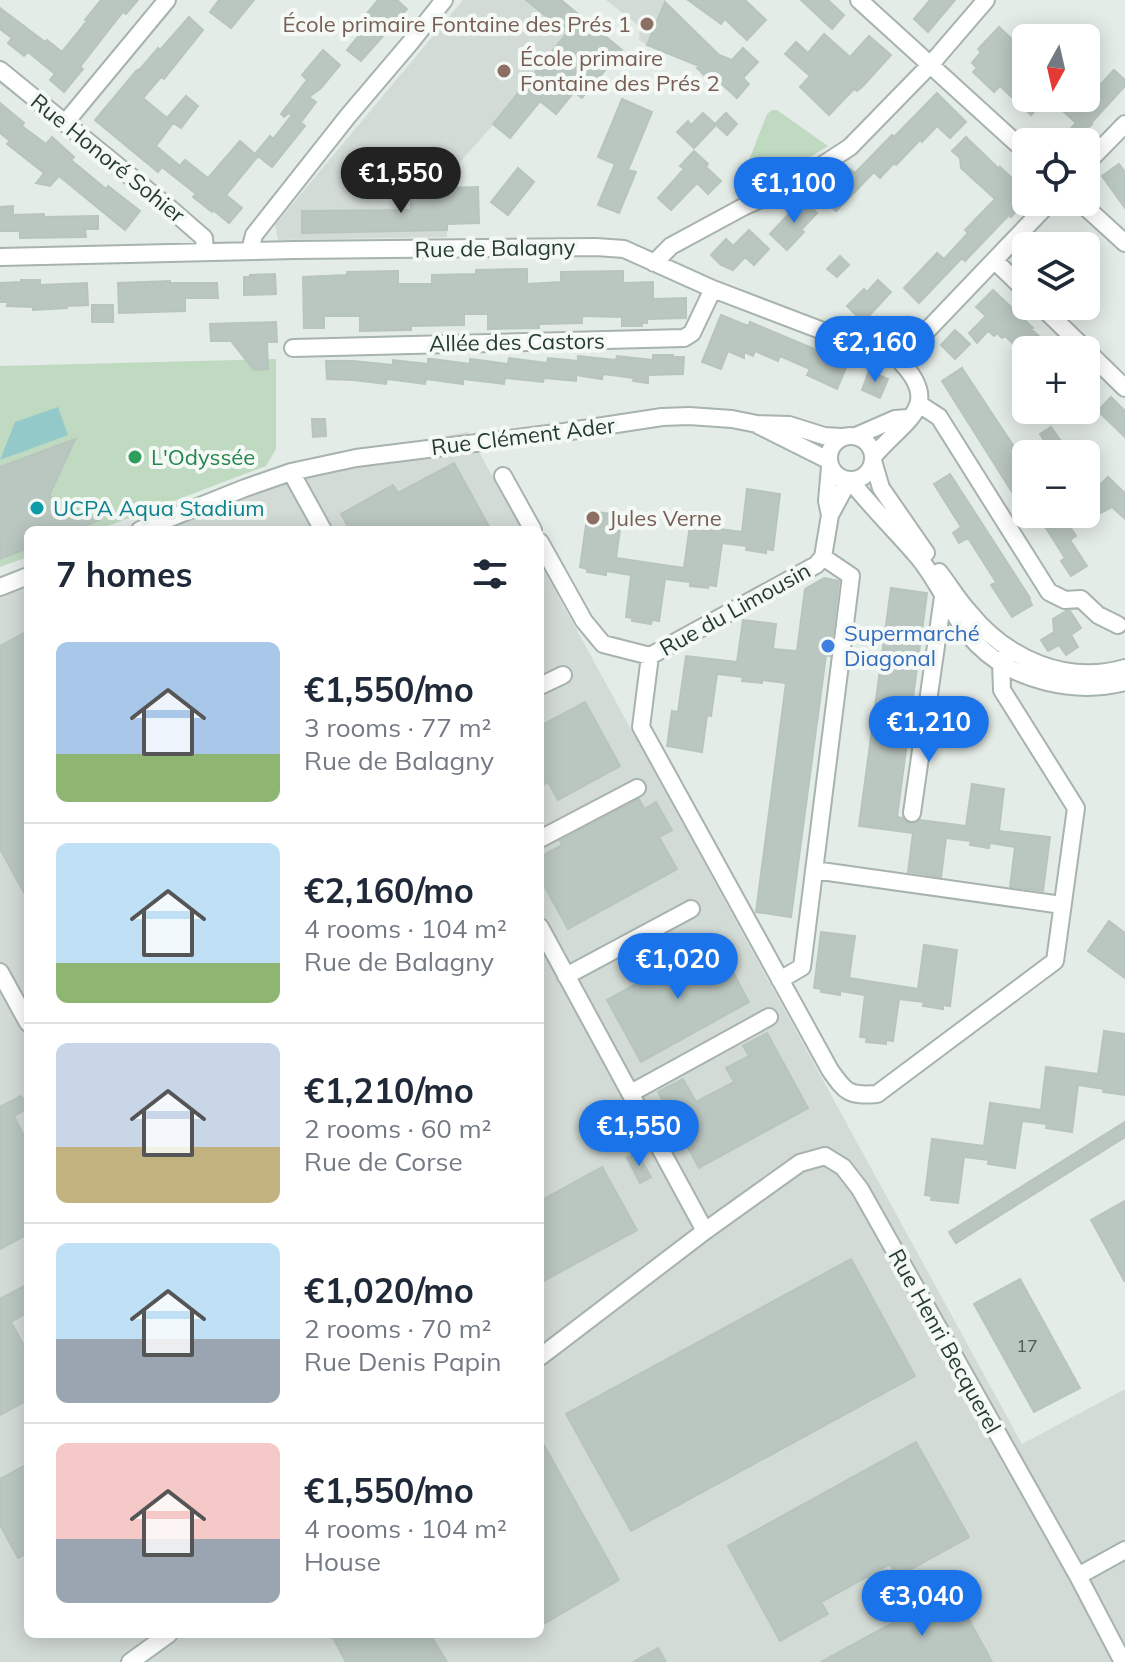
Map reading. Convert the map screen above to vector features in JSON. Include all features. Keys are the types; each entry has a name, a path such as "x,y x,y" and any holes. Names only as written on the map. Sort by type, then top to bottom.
{"street":[{"path":"65,123 167,0"},
{"path":"250,251 254,235 444,0"},
{"path":"859,0 1012,139"},
{"path":"654,263 671,246 745,206 792,185 850,147 931,64 986,0"},
{"name":"Rue Honoré Sohier","path":"0,70 204,238 205,252"},
{"path":"1100,150 1125,124"},
{"path":"850,480 868,473 873,459 889,438 903,428 919,404 918,383 899,360 1037,216"},
{"path":"1095,216 1125,243"},
{"name":"Rue de Balagny","path":"0,257 250,251 624,249 713,289 899,360"},
{"path":"995,261 1012,277"},
{"name":"Allée des Castors","path":"293,348 684,338 692,333 713,289"},
{"path":"1055,320 1125,388"},
{"path":"919,404 939,417 1049,592 1065,600 1081,599 1098,615 1118,625"},
{"name":"Rue Clément Ader","path":"150,526 291,472 356,458 662,417 711,417 789,425 824,436 849,437"},
{"path":"908,418 895,419 849,437 830,449 829,464 838,476 850,480 920,559 977,644 1005,656 1072,672 1101,673 1125,668"},
{"name":"Rue Clément Ader","path":"757,424 829,464"},
{"path":"849,437 866,441 872,451 881,488 960,601 1005,656 1026,675 1050,684 1086,687 1125,682"},
{"name":"Rue du Limousin","path":"829,464 827,505 830,515"},
{"path":"291,472 321,526"},
{"path":"503,476 531,526"},
{"name":"Rue du Limousin","path":"650,656 816,565 823,557 830,515 850,480"},
{"path":"544,549 584,621 603,644 650,656 641,727 830,1070 844,1090 859,1095 877,1094 1055,961 1076,808 1002,690 1005,656"},
{"path":"780,980 802,967 851,576 823,557"},
{"path":"0,587 24,578"},
{"path":"912,813 943,597"},
{"path":"544,684 563,675"},
{"path":"544,837 637,788"},
{"path":"814,870 1062,905"},
{"path":"566,976 691,909"},
{"path":"544,935 705,1231"},
{"path":"0,972 24,1016"},
{"path":"631,1093 769,1017"},
{"name":"Rue Henri Becquerel","path":"544,1354 800,1163 825,1156 843,1167 860,1189 1078,1576 1123,1662"},
{"path":"1078,1576 1125,1550"},
{"path":"130,1662 163,1638"}],"shaded area":[{"path":"463,0 561,0 622,50 582,98 574,92 556,114 540,101 510,138 493,125 463,159 449,168 447,237 278,240 275,225"},
{"name":"École primaire Fontaine des Prés 1","path":"606,0 666,0 647,45 639,40 640,27"},
{"path":"468,432 520,526 130,526 282,465"},
{"path":"24,570 24,1638 544,1638 544,570 1022,1444 1125,1389 1125,1662 0,1662 0,579"}],"green space":[{"path":"777,110 828,146 759,188 748,163 767,114"},
{"name":"L'Odyssée","path":"276,359 276,449 266,466 108,526 24,526 24,558 0,567 0,366"}],"water":[{"path":"58,407 68,435 0,460 15,422"}],"building":[{"path":"101,0 138,0 126,14 123,12 64,92 50,80 55,74 28,52 24,56 8,43 12,38 0,29 0,8 62,52"},
{"path":"219,0 254,0 231,28 210,12"},
{"path":"378,0 397,0 407,9 361,61 347,50 369,23 363,18"},
{"path":"526,0 561,0 622,50 582,98 574,92 556,114 540,101 510,138 493,124 567,33"},
{"path":"688,0 745,0 766,20 747,40 725,19 721,24"},
{"path":"801,0 828,0 844,15 832,29"},
{"path":"930,0 955,0 928,32 914,19"},
{"path":"665,2 719,55 732,60 743,48 758,62 743,78 749,84 737,98 712,75 708,79 697,68 699,66 647,45"},
{"path":"189,17 203,30 164,79 161,77 143,98 167,118 186,96 198,106 181,128 173,123 156,146 180,166 185,160 208,178 240,141 255,154 270,136 273,139 292,115 305,126 272,167 258,156 226,195 242,208 229,223 193,197 196,194 162,167 158,172 95,120 136,71 158,48 160,50"},
{"path":"999,27 1012,39 1012,97 1000,86 994,92 973,72 977,68 972,63 981,52 978,49"},
{"path":"824,34 850,57 869,36 891,55 863,86 857,91 854,89 829,115 800,87 810,76 785,54 796,42 808,53"},
{"path":"323,50 340,65 309,97 316,102 301,122 289,113 284,117 281,114 307,80 302,75"},
{"path":"1114,70 1125,80 1125,86 1088,128 1071,128 1076,123 1064,112 1100,112 1100,85"},
{"path":"937,93 966,122 950,138 937,126 880,178 874,172 836,211 822,198 850,169 855,173"},
{"path":"622,99 652,112 628,170 636,172 619,213 598,205 615,164 598,157"},
{"path":"0,103 24,123 22,126 46,144 52,137 74,157 71,160 106,189 108,186 140,211 125,230 59,176 50,186 36,183 44,173 7,144 10,141 0,133"},
{"path":"703,113 715,124 726,113 737,124 727,135 716,125 694,148 677,132 688,121 691,125"},
{"path":"966,137 1012,178 1012,216 1009,215 965,261 962,258 919,303 904,288 937,253 944,259 968,233 965,230 995,199 961,168 960,158 952,151"},
{"path":"694,151 721,181 708,194 697,183 671,210 658,198 684,169 680,166"},
{"path":"1119,164 1125,172 1125,208 1102,176"},
{"path":"518,168 534,182 508,215 491,202"},
{"path":"478,187 479,223 447,224 447,230 302,233 302,211 411,210 411,196 445,195 445,188"},
{"path":"803,199 817,213 787,250 770,234"},
{"path":"13,206 13,215 98,216 98,229 85,229 86,237 20,238 20,231 0,231 0,207"},
{"path":"749,230 769,249 754,265 745,257 733,270 721,265 711,255 726,239 733,246"},
{"path":"840,256 849,265 837,277 827,269"},
{"path":"527,269 527,284 561,282 561,272 623,271 623,283 653,282 653,299 686,298 686,318 647,319 642,326 622,326 622,317 582,316 582,323 488,329 488,314 464,314 464,325 360,331 360,316 324,316 324,328 304,328 303,277 398,271 398,284 432,284 432,275"},
{"path":"275,274 276,294 244,295 244,277"},
{"path":"40,280 40,285 87,283 88,305 33,310 33,307 7,306 8,302 0,302 0,283"},
{"path":"878,280 891,292 865,320 860,315 858,317 847,306"},
{"path":"118,283 217,283 218,298 185,298 185,311 119,313"},
{"path":"993,290 1012,308 1012,320 1025,320 1039,336 1012,336 1012,343 1005,336 1002,338 997,333 994,336 988,331 977,343 969,333 986,316 976,307"},
{"path":"92,305 113,305 113,322 92,322"},
{"path":"721,315 748,326 750,322 848,363 837,389 807,375 810,369 780,356 778,361 755,351 753,356 744,352 744,358 728,351 721,369 702,362"},
{"path":"276,322 277,342 267,342 268,369 254,370 231,341 211,341 210,324"},
{"path":"955,330 970,344 955,359 941,345"},
{"path":"653,355 684,357 683,374 648,375 648,383 603,374 602,379 576,375 576,381 505,378 504,384 463,379 463,384 426,379 425,384 387,379 386,384 327,379 326,361 393,365 393,360 428,364 428,359 432,359 470,364 470,359 508,364 509,358 547,363 548,358 578,361 578,356 653,360"},
{"path":"962,368 1012,443 1012,492 942,381"},
{"path":"869,371 888,379 880,398 862,390"},
{"path":"1111,397 1125,411 1125,437 1100,413"},
{"path":"312,419 325,419 326,436 313,437"},
{"path":"1051,427 1060,440 1044,440 1040,434"},
{"name":"UCPA Aqua Stadium","path":"75,439 49,496 99,520 84,526 24,526 24,550 0,559 0,467"},
{"path":"454,463 489,526 348,526 341,514 393,485 398,493"},
{"path":"950,474 1030,598 1032,605 1012,617 991,585 996,582 968,538 959,543 953,533 961,527 934,484"},
{"path":"1108,477 1125,493 1125,519 1112,507 1100,513 1100,485"},
{"path":"747,489 780,494 773,550 766,549 766,553 746,550 747,546 722,543 716,586 690,586 690,582 665,579 659,621 652,620 651,624 626,617 631,575 606,571 606,575 587,572 587,569 580,567 588,511 622,515 616,558 684,568 690,525 742,532"},
{"path":"1046,528 1071,528 1076,536 1070,540 1087,566 1071,576 1061,561 1065,558"},
{"path":"824,578 839,581 830,656 826,655 791,917 756,912 786,683 742,681 743,677 717,674 702,752 667,746 672,711 678,712 686,656 737,662 743,620 776,624 773,649 797,651 805,589"},
{"path":"891,588 927,593 897,817 911,824 920,820 966,826 972,784 1004,789 999,831 1050,837 1043,891 1010,887 1015,847 990,843 989,848 970,845 971,841 946,838 941,877 908,872 913,833 859,826"},
{"path":"1070,611 1081,628 1071,635 1078,647 1066,655 1059,645 1048,651 1041,640 1054,632 1053,619"},
{"path":"24,633 24,893 0,849 0,646"},
{"path":"585,702 620,766 558,800 548,782 544,784 544,724"},
{"path":"639,799 644,809 656,802 672,830 659,837 677,869 568,929 544,885 544,855 562,845 560,841"},
{"path":"1109,921 1125,933 1125,978 1088,951"},
{"path":"821,932 855,936 849,978 918,989 924,945 957,950 950,1006 943,1005 943,1009 923,1006 924,1002 899,999 893,1041 886,1040 886,1044 866,1042 867,1038 860,1037 865,995 840,991 840,995 814,988"},
{"path":"716,940 749,1002 641,1062 607,1000"},
{"path":"1104,1031 1125,1034 1125,1095 1078,1085 1072,1132 1046,1128 1047,1124 1022,1121 1015,1168 964,1157 958,1203 931,1200 932,1196 925,1195 932,1139 984,1146 990,1103 1041,1110 1046,1067 1098,1074"},
{"path":"767,1033 808,1108 699,1168 658,1092 683,1079 696,1102 734,1082 726,1068 749,1056 743,1046"},
{"path":"21,1096 24,1101 24,1110 14,1116 24,1136 24,1236 0,1249 0,1107"},
{"path":"1125,1122 1125,1137 956,1243 949,1232"},
{"path":"637,1153 651,1177 640,1183 627,1158"},
{"path":"602,1167 637,1230 544,1281 544,1199"},
{"path":"1125,1201 1125,1282 1091,1220"},
{"path":"851,1259 915,1376 631,1531 566,1414"},
{"path":"1020,1279 1080,1388 1034,1412 974,1304"},
{"path":"24,1286 24,1314 11,1322 24,1346 24,1402 0,1415 0,1299"},
{"path":"916,1442 969,1537 897,1577 890,1564 821,1602 828,1614 780,1641 728,1546"},
{"path":"544,1445 619,1580 544,1624"},
{"path":"24,1466 24,1555 18,1558 0,1525 0,1479"},
{"path":"953,1590 992,1662 821,1662"},
{"path":"333,1638 432,1638 447,1662 346,1662"},
{"path":"658,1648 666,1662 633,1662"}],"place":[{"name":"École primaire Fontaine des Prés 1","path":"647,24"},
{"name":"École primaire Fontaine des Prés 2","path":"504,71"},
{"name":"L'Odyssée","path":"135,457"},
{"name":"UCPA Aqua Stadium","path":"37,508"},
{"name":"Jules Verne","path":"593,518"},
{"name":"Supermarché Diagonal","path":"828,646"}]}
